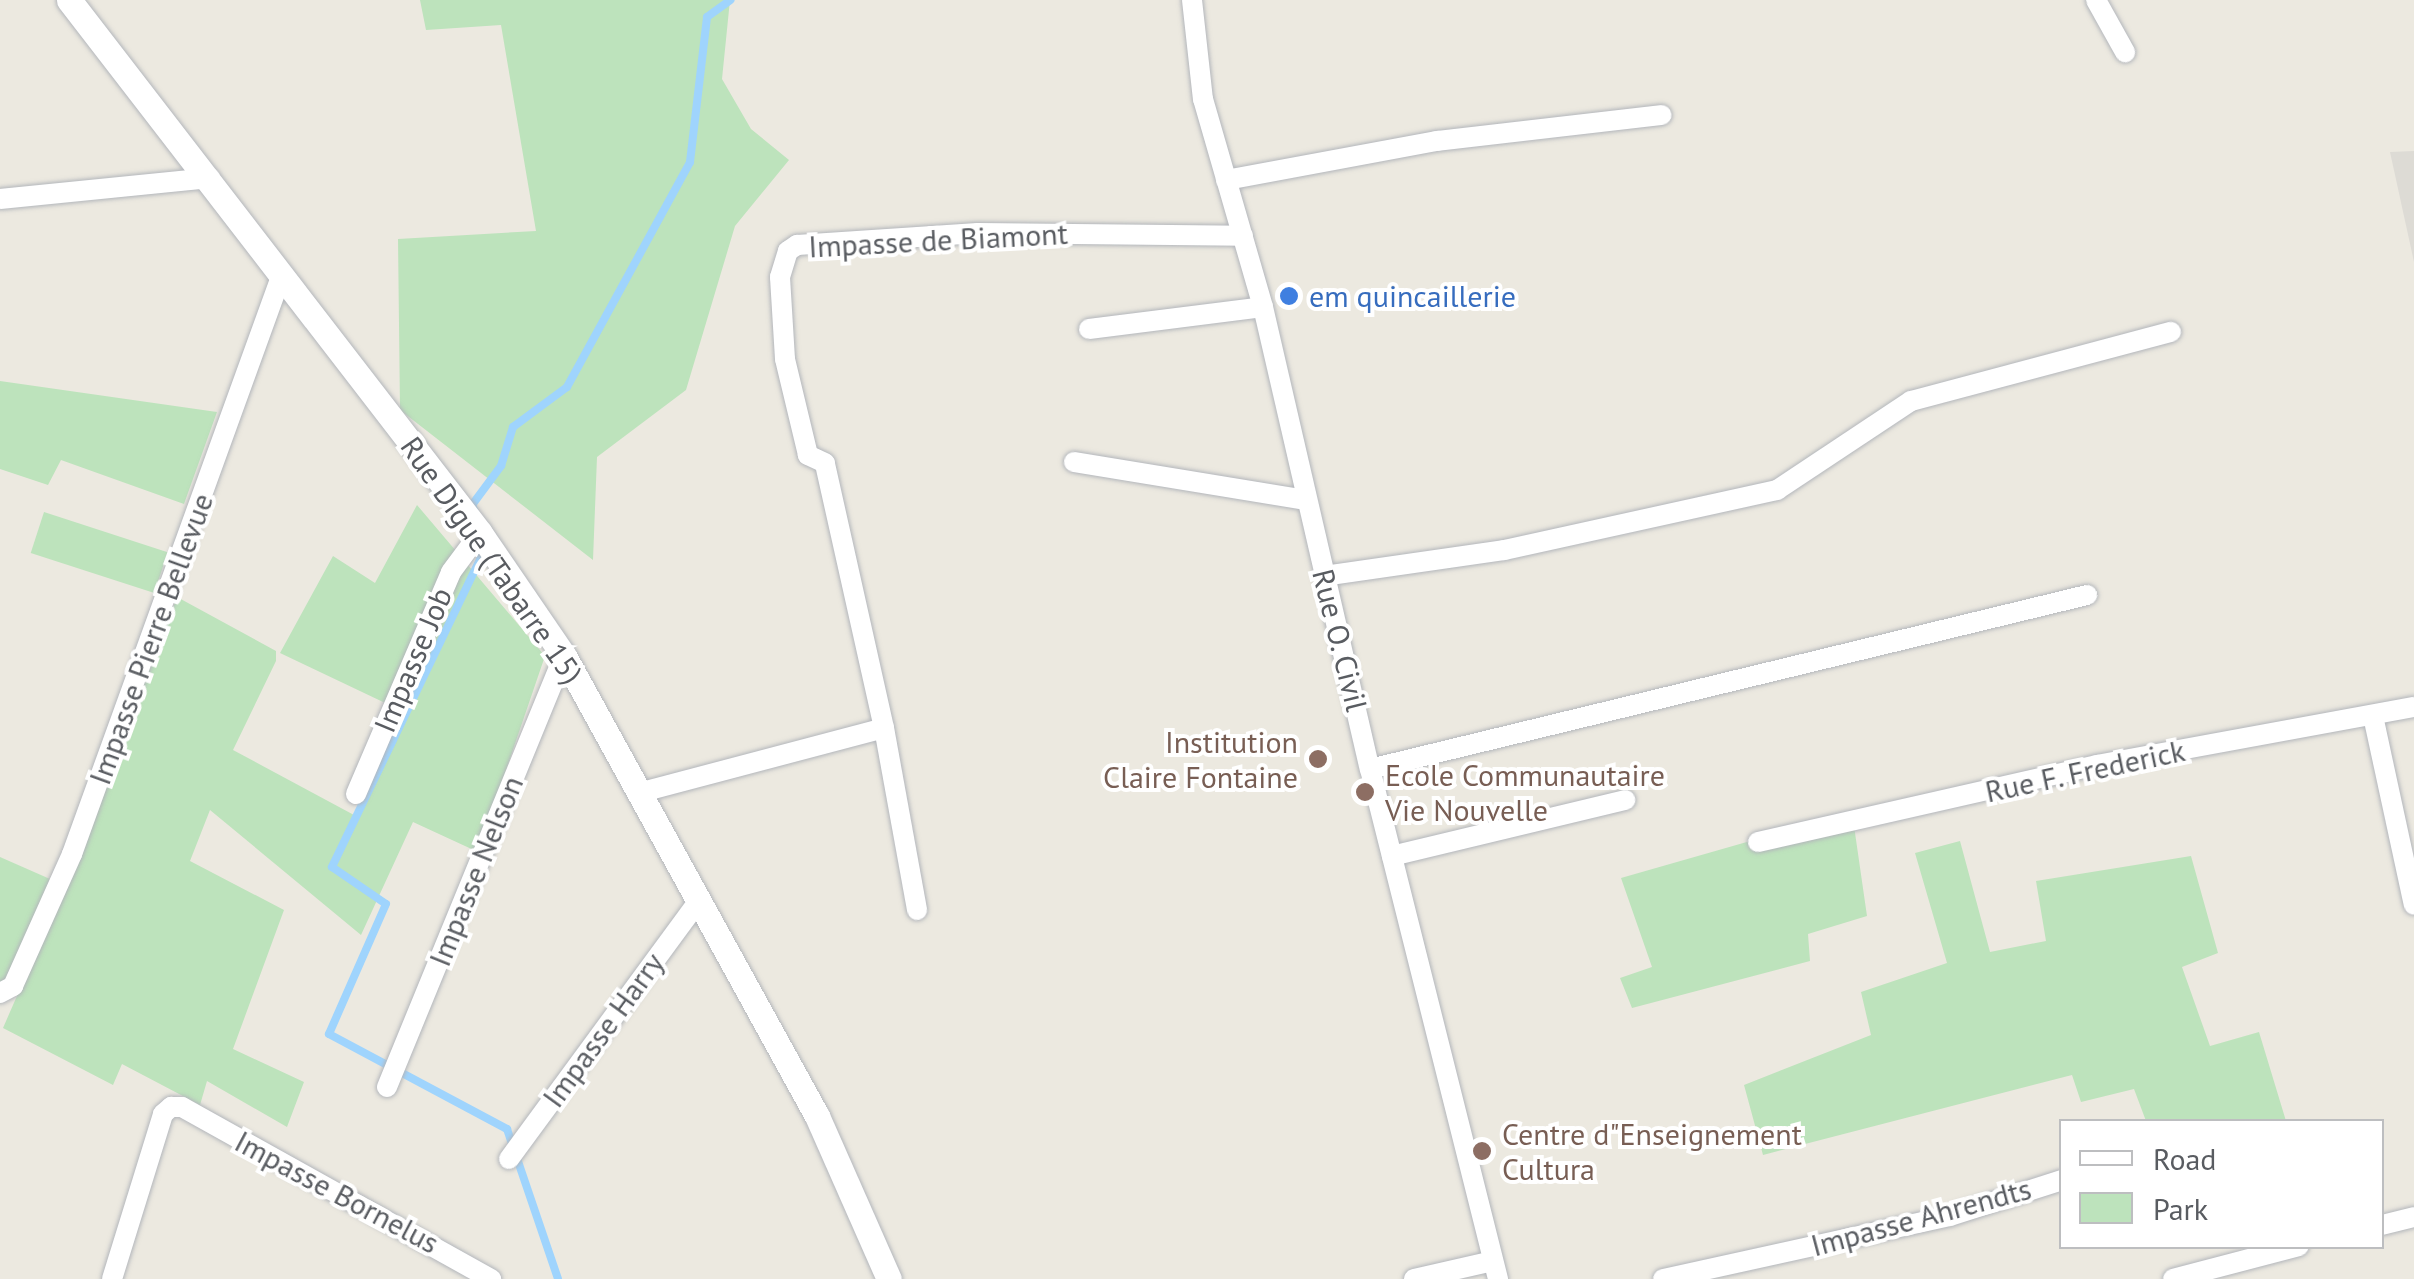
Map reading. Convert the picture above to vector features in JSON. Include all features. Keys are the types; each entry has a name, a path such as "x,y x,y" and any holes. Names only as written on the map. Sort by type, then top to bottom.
{"street":[{"name":"Rue Digue (Tabarre 15)","path":"69,0 210,178 486,542 564,656 817,1116 889,1279"},
{"name":"Rue O. Civil","path":"1192,0 1203,99 1264,307 1370,769 1496,1270"},
{"path":"2096,0 2125,52"},
{"path":"1226,180 1438,141 1662,116"},
{"path":"0,199 210,178"},
{"name":"Impasse de Biamont","path":"884,728 825,463 808,455 785,359 780,277 788,251 797,245 978,233 1243,236"},
{"name":"Impasse Pierre Bellevue","path":"0,993 13,986 72,854 282,274"},
{"path":"1090,329 1264,307"},
{"path":"1324,576 1504,550 1776,490 1911,401 2171,332"},
{"path":"1074,462 1306,500"},
{"name":"Impasse Job","path":"356,794 451,572 486,542"},
{"path":"1370,769 2087,595"},
{"name":"Impasse Nelson","path":"388,1087 564,656"},
{"name":"Rue F. Frederick","path":"1758,842 2097,766 2414,708"},
{"path":"2373,716 2414,904"},
{"path":"638,793 884,728 916,910"},
{"path":"1392,856 1625,800"},
{"name":"Impasse Harry","path":"509,1159 698,902"},
{"name":"Impasse Bornelus","path":"112,1279 163,1114 171,1107 182,1107 491,1279"},
{"name":"Impasse Ahrendts","path":"1664,1279 1950,1216 2059,1181"},
{"path":"2384,1224 2414,1217"},
{"path":"2172,1279 2287,1249"},
{"path":"1414,1279 1496,1270"}],"shaded area":[{"path":"2414,151 2414,262 2390,152"}],"green space":[{"path":"420,0 730,0 722,79 751,129 789,160 735,226 686,390 597,457 593,560 400,410 398,239 536,231 501,25 426,30"},
{"path":"0,381 217,412 184,504 61,460 48,485 0,469"},
{"path":"417,505 545,656 478,852 413,822 361,935 210,810 190,861 284,910 233,1049 304,1082 287,1127 207,1081 200,1105 122,1064 113,1085 3,1028 81,849 177,597 276,651 276,661 233,750 354,815 402,711 280,653 333,556 375,583"},
{"path":"44,512 168,552 154,593 31,553"},
{"path":"1852,812 1867,916 1808,934 1810,961 1632,1008 1620,978 1652,967 1621,878"},
{"path":"1960,841 1990,952 2046,941 2036,881 2191,856 2218,953 2182,967 2210,1046 2259,1032 2285,1119 2145,1119 2134,1089 2081,1102 2072,1075 1763,1155 1744,1085 1871,1035 1861,992 1947,963 1915,853"},
{"path":"0,857 50,879 8,983 0,986"}],"waterway":[{"path":"475,512 472,505 501,466 513,427 567,387 690,162 707,17 730,0"},
{"path":"485,549 332,867 386,904 329,1034 507,1129 558,1279"}],"place":[{"name":"em quincaillerie","path":"1289,296"},
{"name":"Institution Claire Fontaine","path":"1318,759"},
{"name":"Ecole Communautaire Vie Nouvelle","path":"1365,792"},
{"name":"Centre d\"Enseignement Cultura","path":"1482,1151"}]}
